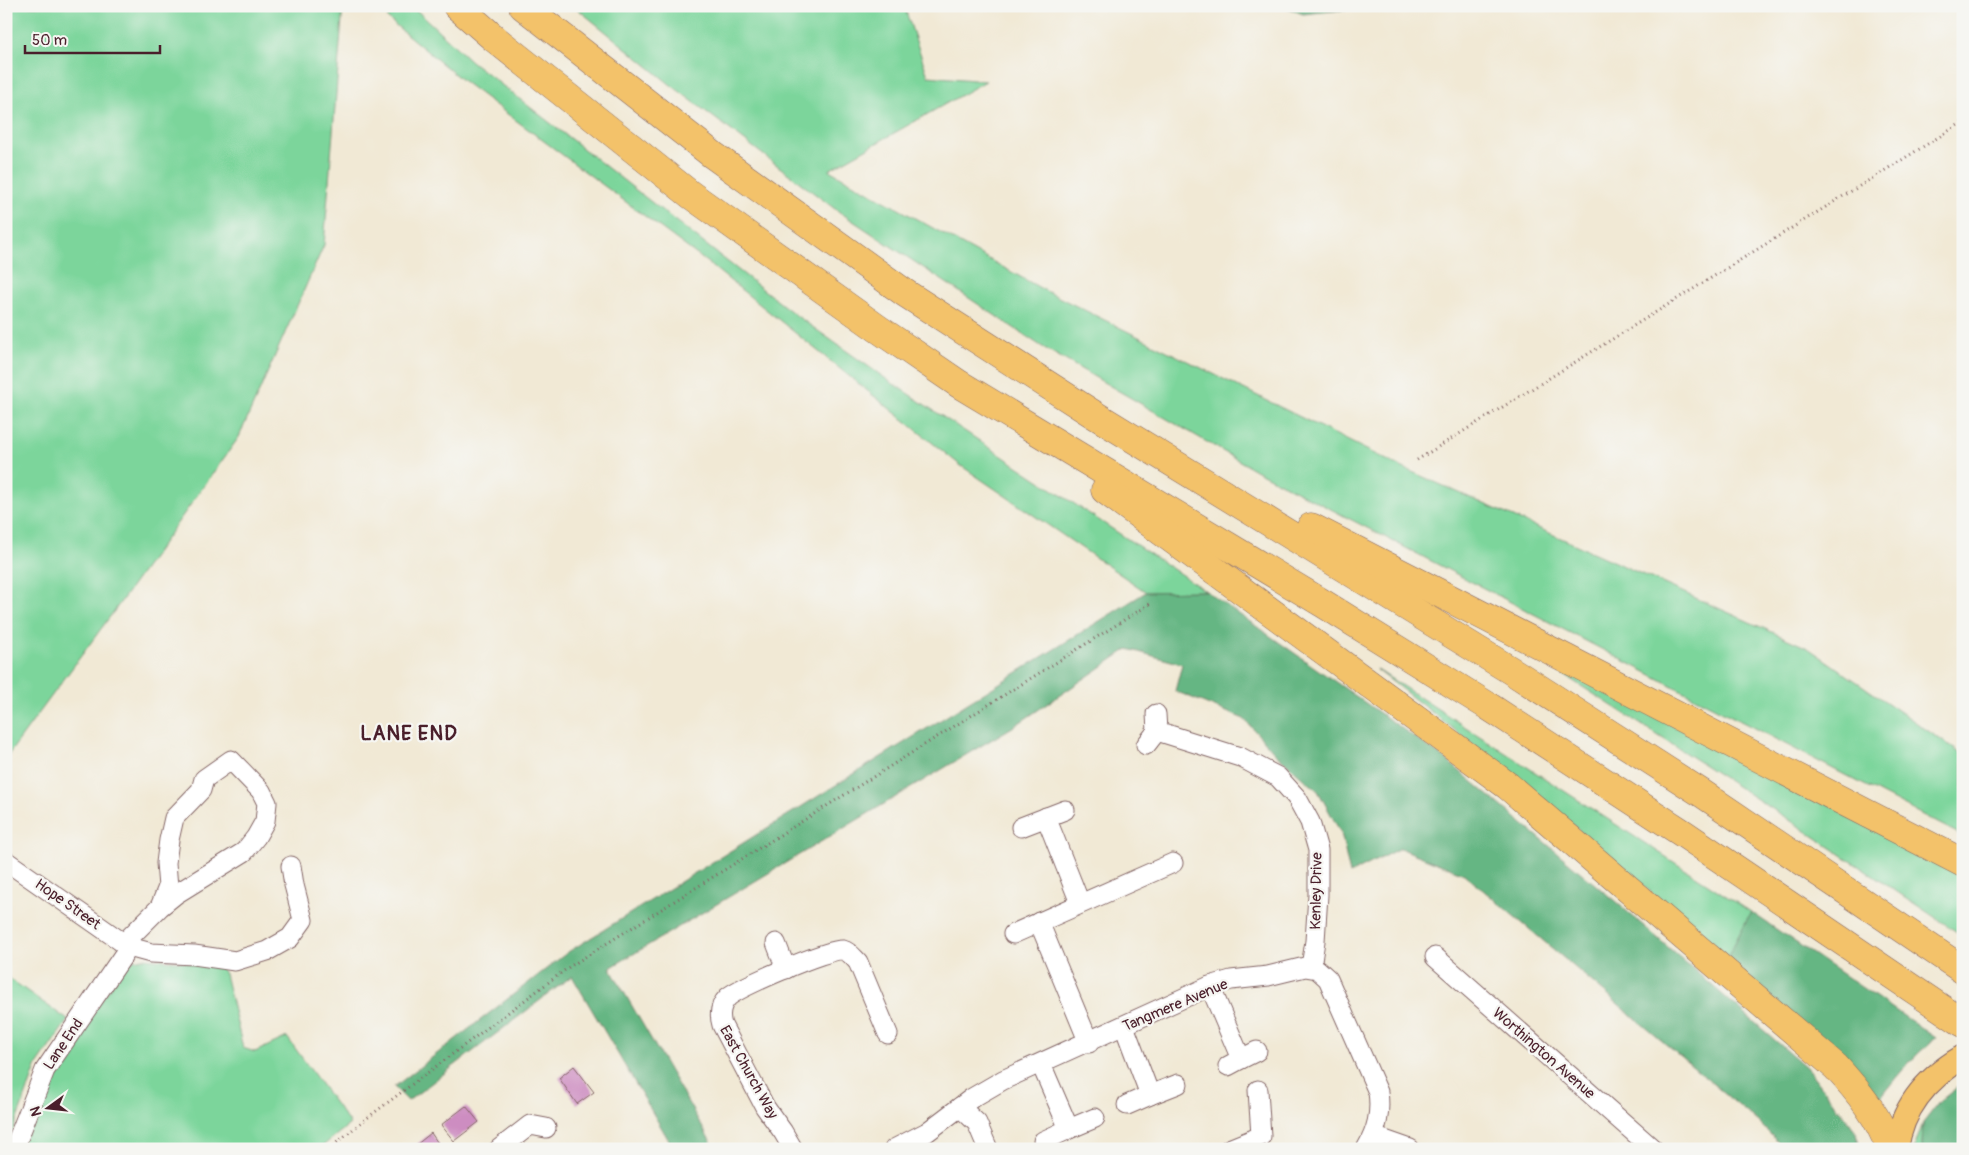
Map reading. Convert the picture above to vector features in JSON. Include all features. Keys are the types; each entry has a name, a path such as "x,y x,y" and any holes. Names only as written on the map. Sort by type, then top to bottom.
{"highway":[{"path":"457,6 495,39 691,194 877,328 959,384 1508,786 1836,1067 1853,1085 1866,1103 1890,1149"},
{"path":"523,6 713,155 905,293 1090,412 1516,673 1703,794 1963,970"},
{"path":"959,384 1307,594 1488,706 1684,834 1963,1023"},
{"path":"1090,412 1963,863"}],"main road":[{"path":"1896,1149 1903,1120 1910,1105 1922,1089 1957,1060"}],"street":[{"name":"Kenley Drive","path":"1153,730 1240,757 1278,777 1297,798 1310,822 1318,850 1315,941 1311,967"},
{"name":"Lane End","path":"14,1149 45,1070 126,945 160,907 176,894 244,852 256,837 265,821 267,803 261,791 232,760 204,778 201,790 174,818 166,863 168,888 160,907"},
{"path":"1021,826 1065,810"},
{"path":"1046,817 1080,903"},
{"name":"Hope Street","path":"6,861 126,945"},
{"path":"1013,934 1173,863"},
{"path":"126,945 151,953 194,955 235,960 267,951 290,938 302,920 291,866"},
{"path":"1039,922 1089,1043"},
{"path":"776,943 786,969"},
{"name":"East Church Way","path":"793,1149 765,1107 720,1019 722,1006 729,997 749,985 817,956 842,950 851,954 864,974 888,1034"},
{"name":"Worthington Avenue","path":"1436,957 1653,1149"},
{"name":"Tangmere Avenue","path":"894,1149 927,1132 960,1107 1003,1080 1089,1043 1210,986 1231,980 1268,976 1298,967 1311,967"},
{"path":"1311,967 1323,973 1328,979 1352,1038 1374,1082 1380,1104 1377,1125 1370,1143 1410,1149"},
{"path":"1210,986 1242,1059"},
{"path":"1124,1026 1150,1095"},
{"path":"1041,1064 1069,1129"},
{"path":"1127,1105 1178,1084"},
{"path":"1229,1149 1261,1136 1258,1090"},
{"path":"960,1107 977,1123 988,1149"},
{"path":"1043,1141 1095,1118"},
{"path":"499,1149 530,1125 546,1128"}],"path":[{"path":"1417,460 1963,122"},
{"path":"329,1149 363,1121 569,967 1154,602"}],"green space":[{"path":"6,6 343,6 324,245 239,437 6,758"},
{"path":"396,6 412,6 471,61 797,316 892,383 1206,591 1146,592 960,465 708,263 463,81 387,18"},
{"path":"574,6 904,6 928,76 986,81 829,170 1042,289 1401,467 1808,648 1963,755 1963,836 1257,471 1041,346 835,209 671,85"},
{"path":"1282,6 1383,6 1303,14"},
{"path":"1206,591 1444,758 1615,901 1807,1068 1855,1130 1862,1149 1785,1149 1757,1121 1464,874 1400,848 1350,874 1341,833 1318,791 1276,754 1244,719 1175,691 1182,664 1128,649 1016,725 610,968 715,1149 674,1149 572,976 408,1101 394,1087 568,952 1146,592"},
{"path":"1522,648 1963,872 1963,936 1788,819"},
{"path":"1376,669 1751,912 1727,958 1533,791"},
{"path":"1751,912 1936,1038 1904,1069 1876,1104 1727,958"},
{"path":"143,958 220,965 225,974 243,1048 255,1052 287,1037 350,1124 319,1149 20,1149 46,1076 123,970 133,960"},
{"path":"6,976 68,1020 37,1065 6,1149"},
{"path":"1963,1083 1963,1149 1922,1149 1923,1123 1941,1100"},
{"path":"1923,1123 1922,1149 1914,1149"}],"building":[{"path":"574,1066 594,1092 577,1104 559,1078"},
{"path":"466,1106 479,1122 454,1141 441,1125"},
{"path":"431,1133 442,1149 411,1149"}],"district":[{"name":"LANE END","path":"409,733"}]}
